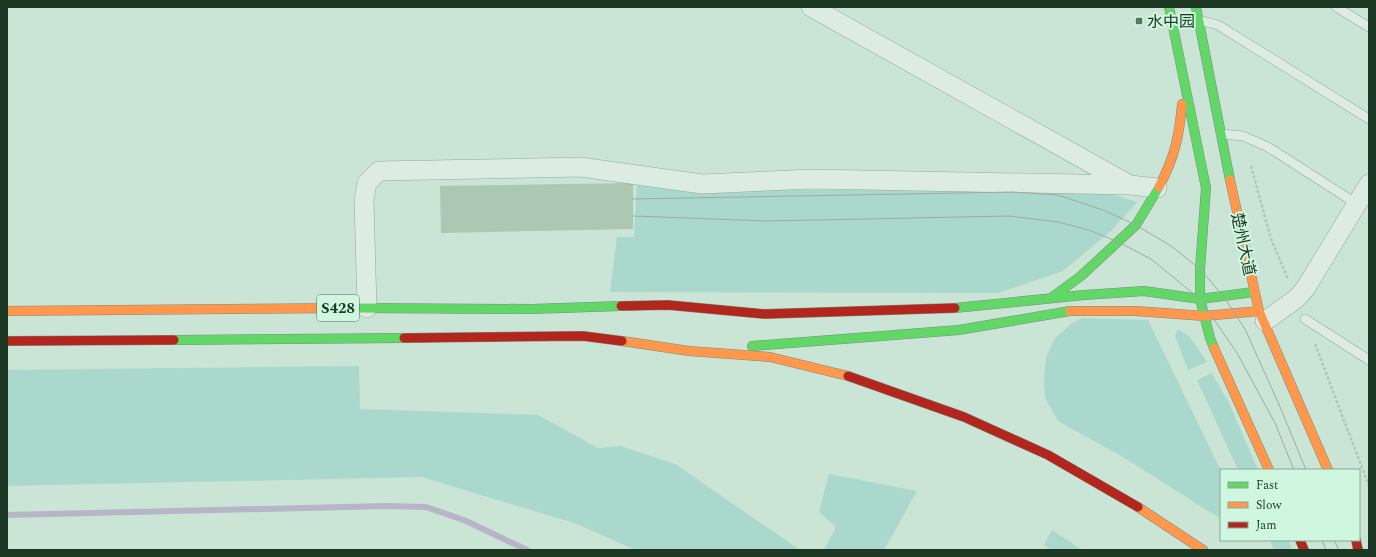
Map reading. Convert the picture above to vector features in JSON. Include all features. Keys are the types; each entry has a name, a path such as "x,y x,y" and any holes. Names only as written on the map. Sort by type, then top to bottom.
{"main road":[{"name":"楚州大道","path":"1169,7 1206,188 1200,269 1200,299 1210,338 1269,469"},
{"name":"楚州大道","path":"1196,7 1254,292 1262,316 1328,469"},
{"path":"1048,300 1081,276 1136,225 1170,164 1180,132 1183,76"},
{"path":"1048,300 1144,291 1200,299 1254,292"},
{"name":"S428","path":"7,310 218,313 367,308 532,309 668,305 766,314 936,310 1048,300"},
{"path":"689,351 959,330 1069,310 1136,311 1204,316 1262,316"},
{"name":"S428","path":"7,342 221,335 583,336 689,351"},
{"path":"689,351 770,357 840,373 964,418 1048,455 1127,500 1203,550"}],"street":[{"path":"811,7 1130,185"},
{"path":"367,308 364,200 367,183 379,171 580,167 702,184 811,179 1130,185 1157,188"},
{"path":"1262,316 1296,299 1305,289 1369,184"}],"lane":[{"path":"1336,7 1369,28"},
{"path":"1198,20 1218,25 1369,119"},
{"path":"1221,134 1243,136 1268,147 1357,204"},
{"path":"1305,319 1369,360"}],"path":[{"path":"1251,165 1271,239 1296,299"},
{"path":"1305,319 1369,486"}],"shaded area":[{"path":"637,182 693,188 790,190 1093,188 1137,202 1111,231 1063,271 998,293 610,292 617,237 634,237"},
{"path":"1082,318 1148,320 1220,469 1220,518 1123,457 1058,421 1045,398 1044,380 1046,358 1054,339 1071,324"},
{"path":"1178,329 1189,336 1207,362 1188,370 1175,336"},
{"path":"359,366 360,409 538,415 598,448 620,446 675,464 800,550 636,550 574,523 422,477 7,486 7,370"},
{"path":"1212,373 1229,403 1258,469 1238,469 1197,380"},
{"path":"829,474 917,491 884,550 824,550 836,527 819,512"},
{"path":"1052,530 1082,550 1051,550 1044,545"},
{"path":"1270,541 1288,541 1292,550 1274,550"}],"building":[{"path":"633,183 633,229 441,233 440,186"}],"waterway":[{"path":"7,515 386,506 426,507 464,520 527,550"}],"tram line":[{"path":"633,199 1013,192 1058,195 1103,210 1136,225 1171,246 1200,269 1224,297 1245,329 1281,409 1306,469"},
{"path":"633,216 766,221 1009,216 1058,222 1089,230 1118,242 1151,259 1200,299 1237,353 1275,423 1294,469"},
{"path":"1322,541 1326,550"},
{"path":"1334,541 1339,550"}],"traffic: fast":[{"path":"1169,7 1206,188 1200,269 1200,299 1214,348"},
{"path":"1196,7 1230,180"},
{"path":"1051,298 1081,276 1136,225 1159,187"},
{"path":"955,308 1084,295 1144,291 1200,299 1254,292"},
{"path":"355,308 532,309 621,306"},
{"path":"752,346 959,330 1070,311"},
{"path":"174,340 404,338"}],"traffic: slow":[{"path":"1159,187 1173,156 1182,104"},
{"path":"1230,180 1259,311 1328,469"},
{"path":"7,311 355,308"},
{"path":"1070,311 1136,311 1204,316 1259,311"},
{"path":"622,341 689,351 770,357 848,376"},
{"path":"1214,348 1269,469"},
{"path":"1138,507 1203,550"}],"traffic: jam":[{"path":"621,306 668,305 765,314 955,308"},
{"path":"404,338 583,336 622,341"},
{"path":"7,341 174,340"},
{"path":"848,376 964,417 1048,455 1138,507"},
{"path":"1300,541 1304,550"},
{"path":"1356,541 1358,550"}],"place":[{"name":"水中园","path":"1139,21"}]}
